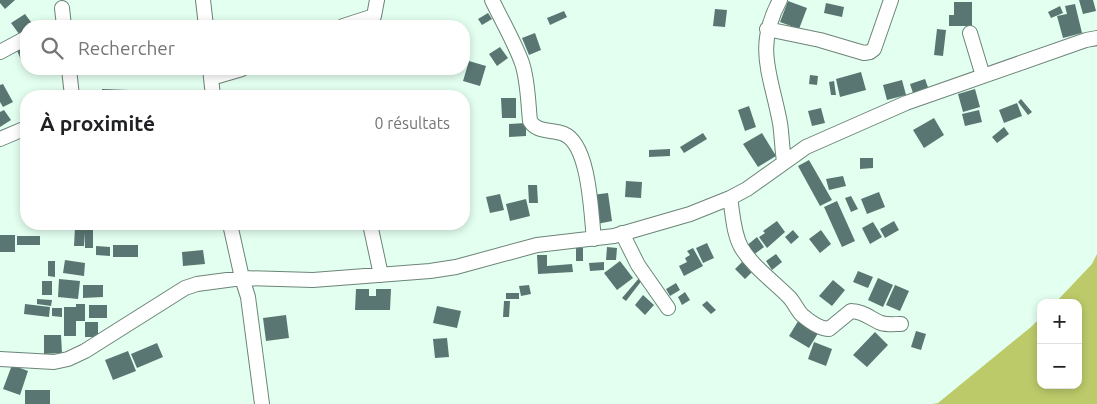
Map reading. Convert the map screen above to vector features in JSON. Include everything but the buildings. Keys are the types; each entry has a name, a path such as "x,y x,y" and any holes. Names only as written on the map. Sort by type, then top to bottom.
{"street":[{"path":"203,0 205,20"},
{"path":"362,20 374,16 377,0"},
{"path":"492,0 522,63 530,120 533,126 537,129 564,134 571,138 580,152 587,174 594,239"},
{"path":"780,0 767,29 765,51 780,124 784,162"},
{"path":"767,29 820,40 864,53 870,52 874,49 892,0"},
{"path":"62,8 63,20"},
{"path":"970,33 984,76"},
{"path":"0,359 41,362 68,359 85,351 185,288 197,284 242,278 313,280 430,271 554,242 594,239 622,233 690,214 730,198 746,189 806,146 906,103 1097,38"},
{"path":"0,52 20,41"},
{"path":"70,75 71,90"},
{"path":"211,75 212,90"},
{"path":"0,139 20,131"},
{"path":"730,198 734,225 742,248 758,268 789,298 807,319 822,329 829,329 854,311 882,323 901,324"},
{"path":"231,230 248,297 262,404"},
{"path":"371,230 382,275"},
{"path":"622,233 638,265 668,308"}],"green space":[{"path":"1097,254 1097,404 932,404 938,403 1037,321 1037,389 1082,389 1082,299 1059,299 1092,264"}]}
